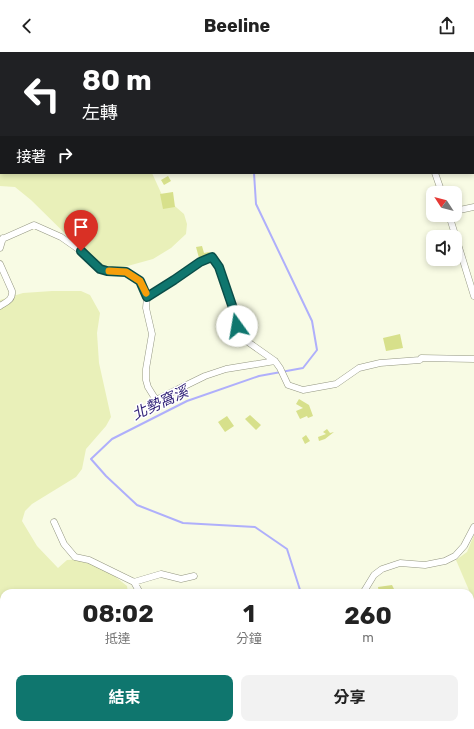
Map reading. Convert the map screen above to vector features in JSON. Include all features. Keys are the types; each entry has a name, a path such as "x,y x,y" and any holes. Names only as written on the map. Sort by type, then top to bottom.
{"street":[{"path":"435,174 440,186"},
{"path":"462,210 474,207"},
{"path":"451,222 474,296"},
{"path":"0,248 2,239 34,225 61,237 81,251 100,269 126,272 140,281 147,297 146,308 152,334 146,369 146,380 148,387 156,400 205,376 226,369 275,361"},
{"path":"147,297 200,262 212,257 219,267 236,317 238,335 275,361 288,385 303,390 336,384 359,368 380,363 420,360 422,358 474,359"},
{"path":"0,264 12,291 11,299 0,306"},
{"path":"54,522 64,544 75,557 89,560 134,582 138,589"},
{"path":"365,589 374,575 382,569 400,563 425,565 445,561 455,556 464,546 474,527"},
{"path":"134,582 161,574 181,579 194,576"}],"green space":[{"path":"0,174 152,174 162,195 184,214 187,224 186,234 171,248 153,259 124,267 103,267 94,262 31,200 15,187 0,186"},
{"path":"81,291 90,295 100,313 97,333 99,363 111,417 106,426 86,449 82,469 76,477 32,504 25,511 22,521 37,546 58,568 67,560 87,559 112,574 127,586 127,589 0,589 0,300 23,293"},
{"path":"474,535 474,589 468,589 456,560 467,552"}],"building":[{"path":"168,176 171,181 164,185 161,180"},
{"path":"173,192 175,207 163,209 160,194"},
{"path":"202,246 204,253 210,253 199,258 196,247"},
{"path":"400,334 403,348 386,351 383,338"},
{"path":"299,399 309,405 313,416 308,418 307,416 300,419 296,411 303,408 296,404"},
{"path":"250,415 261,425 256,430 245,419"},
{"path":"227,416 234,426 225,432 218,422"},
{"path":"327,429 330,433 334,432 325,439 319,441 318,437 326,434 323,432"},
{"path":"306,435 310,441 305,444 302,438"},
{"path":"392,585 394,589 378,589 378,587"}],"waterway":[{"name":"北勢窩溪","path":"254,174 256,204 312,321 317,350 303,368 259,376 187,401 112,439 91,459 106,476 137,505 183,523 255,527 287,549 300,589"}],"slow traffic":[{"path":"109,271 126,272 140,281 146,293"}],"route":[{"path":"81,251 100,269 126,272 140,281 147,297 200,262 212,257 219,267 236,317 237,326"}]}
